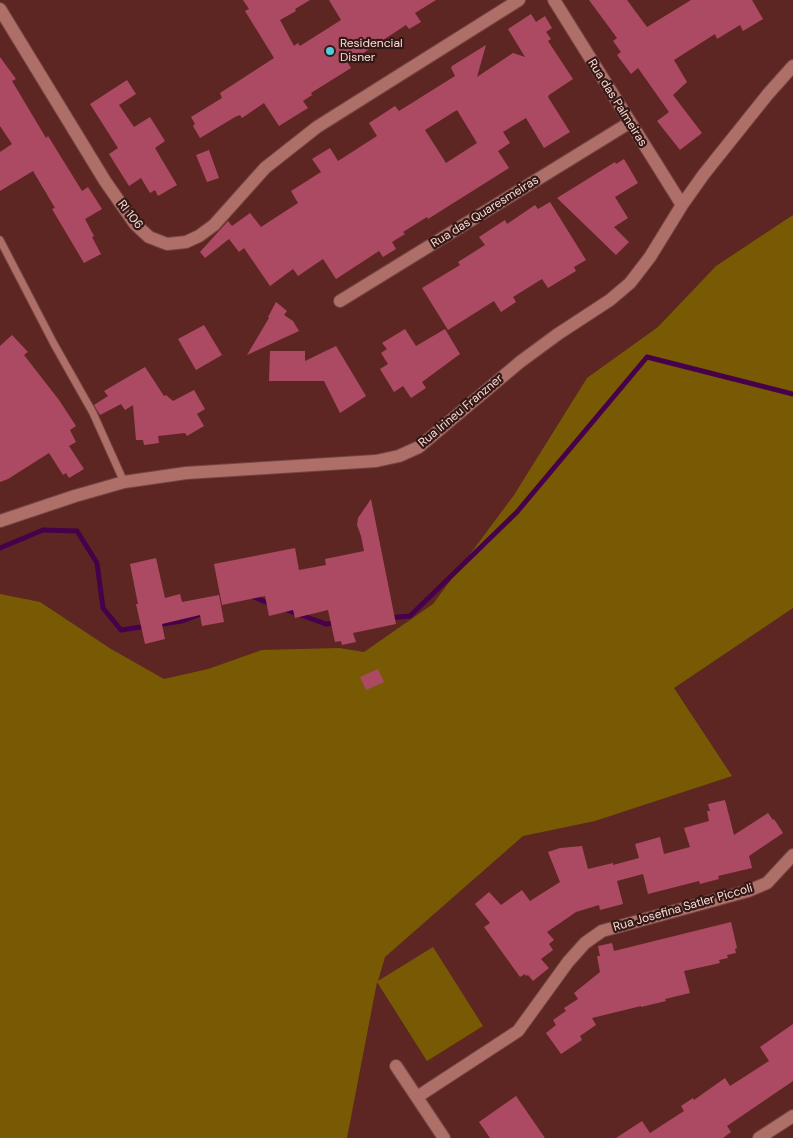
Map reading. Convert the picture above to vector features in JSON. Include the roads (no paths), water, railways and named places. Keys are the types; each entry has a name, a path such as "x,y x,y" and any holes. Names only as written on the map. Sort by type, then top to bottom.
{"street":[{"name":"RI 106","path":"0,9 105,181 135,224 149,237 167,244 186,242 199,236 214,225 265,168 317,127 519,0"},
{"name":"Rua das Palmeiras","path":"554,0 682,205"},
{"name":"Rua Irineu Franzner","path":"0,521 124,482 186,473 376,461 399,456 419,447 520,362 558,334 610,300 630,283 650,257 682,205 704,174 793,66"},
{"name":"Rua das Quaresmeiras","path":"340,302 630,123"},
{"name":"Rua Josefina Satler Piccoli","path":"417,1097 518,1031 568,962 585,943 602,931 767,883 793,855"},
{"path":"396,1066 444,1138"},
{"path":"759,1138 793,1116"}],"lane":[{"path":"0,240 54,344 93,413 124,482"}],"waterway":[{"path":"388,618 410,616 517,512 647,357 793,394"},
{"path":"0,548 43,530 77,531 97,563 103,608 121,630 148,626"},
{"path":"251,596 271,604"},
{"path":"284,609 326,624 337,623"},
{"path":"156,625 182,621 201,614"}],"place":[{"name":"Residencial Disner","path":"330,51"}]}
